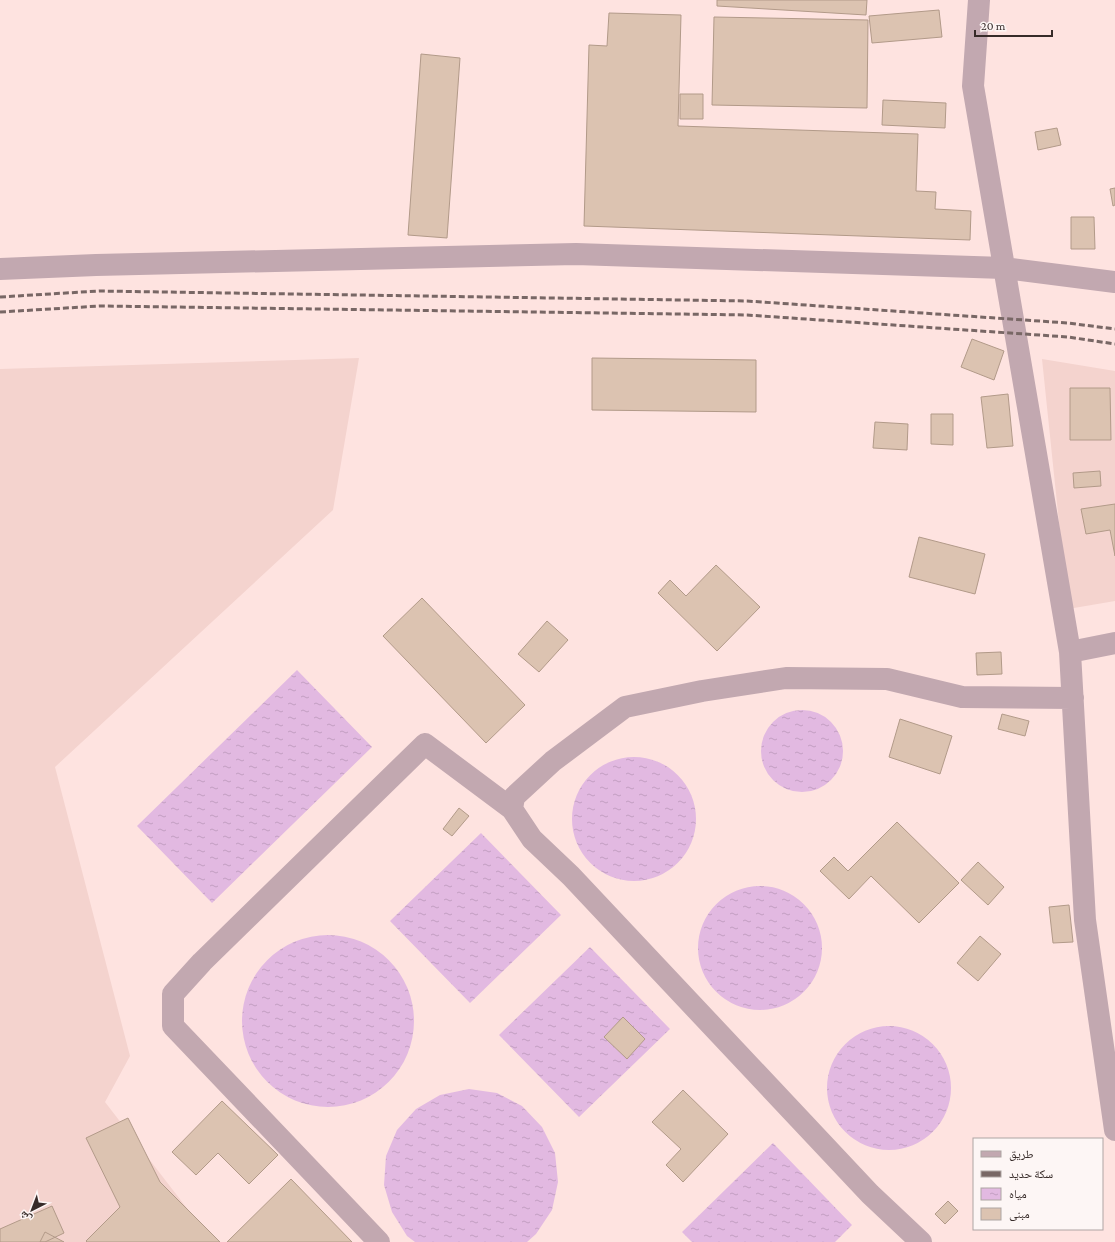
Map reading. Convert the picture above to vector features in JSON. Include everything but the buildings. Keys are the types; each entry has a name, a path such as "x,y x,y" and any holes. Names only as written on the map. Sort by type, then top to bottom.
{"street":[{"path":"978,0 973,86 1070,652 1085,920 1115,1130"},
{"path":"0,269 96,265 576,254 1004,268 1115,282"},
{"path":"1070,652 1115,643"},
{"path":"512,809 514,797 553,760 625,707 702,691 786,678 879,679 962,698 1073,698"},
{"path":"378,1242 173,1026 173,994 202,962 425,744 512,809 532,840 571,876 870,1194 921,1242"}],"shaded area":[{"path":"359,358 333,510 55,767 130,1056 105,1102 213,1242 0,1242 0,369"},
{"path":"1042,359 1115,371 1115,601 1068,609"}],"water":[{"path":"297,670 372,747 212,903 137,826"},
{"path":"802,710 818,713 831,722 840,735 843,751 840,767 831,780 818,789 802,792 786,789 773,780 764,767 761,751 764,735 773,722 786,713"},
{"path":"634,757 658,761 669,767 678,775 686,784 692,795 696,819 692,843 686,854 678,863 669,871 658,877 634,881 610,877 599,871 590,863 582,854 576,843 572,819 576,795 582,784 590,775 599,767 610,761"},
{"path":"481,833 561,915 470,1003 390,921"},
{"path":"766,886 784,890 795,896 808,908 818,924 822,948 818,972 812,983 800,996 778,1008 754,1010 736,1006 725,1000 712,988 700,966 698,942 702,924 708,913 720,900 742,888"},
{"path":"320,935 336,935 353,938 369,945 383,954 395,966 404,980 411,996 414,1021 413,1038 408,1054 395,1076 383,1088 369,1097 353,1104 336,1107 320,1107 303,1104 287,1097 273,1088 261,1076 252,1062 245,1046 242,1029 242,1013 245,996 252,980 261,966 273,954 287,945 303,938"},
{"path":"590,947 670,1029 579,1117 499,1035"},
{"path":"889,1026 913,1030 924,1036 933,1044 941,1053 947,1064 951,1088 947,1112 941,1123 933,1132 924,1140 913,1146 889,1150 865,1146 854,1140 845,1132 837,1123 831,1112 827,1088 831,1064 837,1053 845,1044 854,1036 865,1030"},
{"path":"469,1089 497,1093 522,1106 542,1127 555,1153 558,1182 552,1210 536,1234 527,1242 415,1242 407,1236 392,1212 384,1185 386,1156 397,1130 416,1109 440,1095"},
{"path":"773,1143 852,1225 835,1242 692,1242 682,1232"}],"railway":[{"path":"0,297 99,291 747,301 1068,323 1115,329"},
{"path":"0,312 100,306 747,315 1068,337 1115,344"}]}
